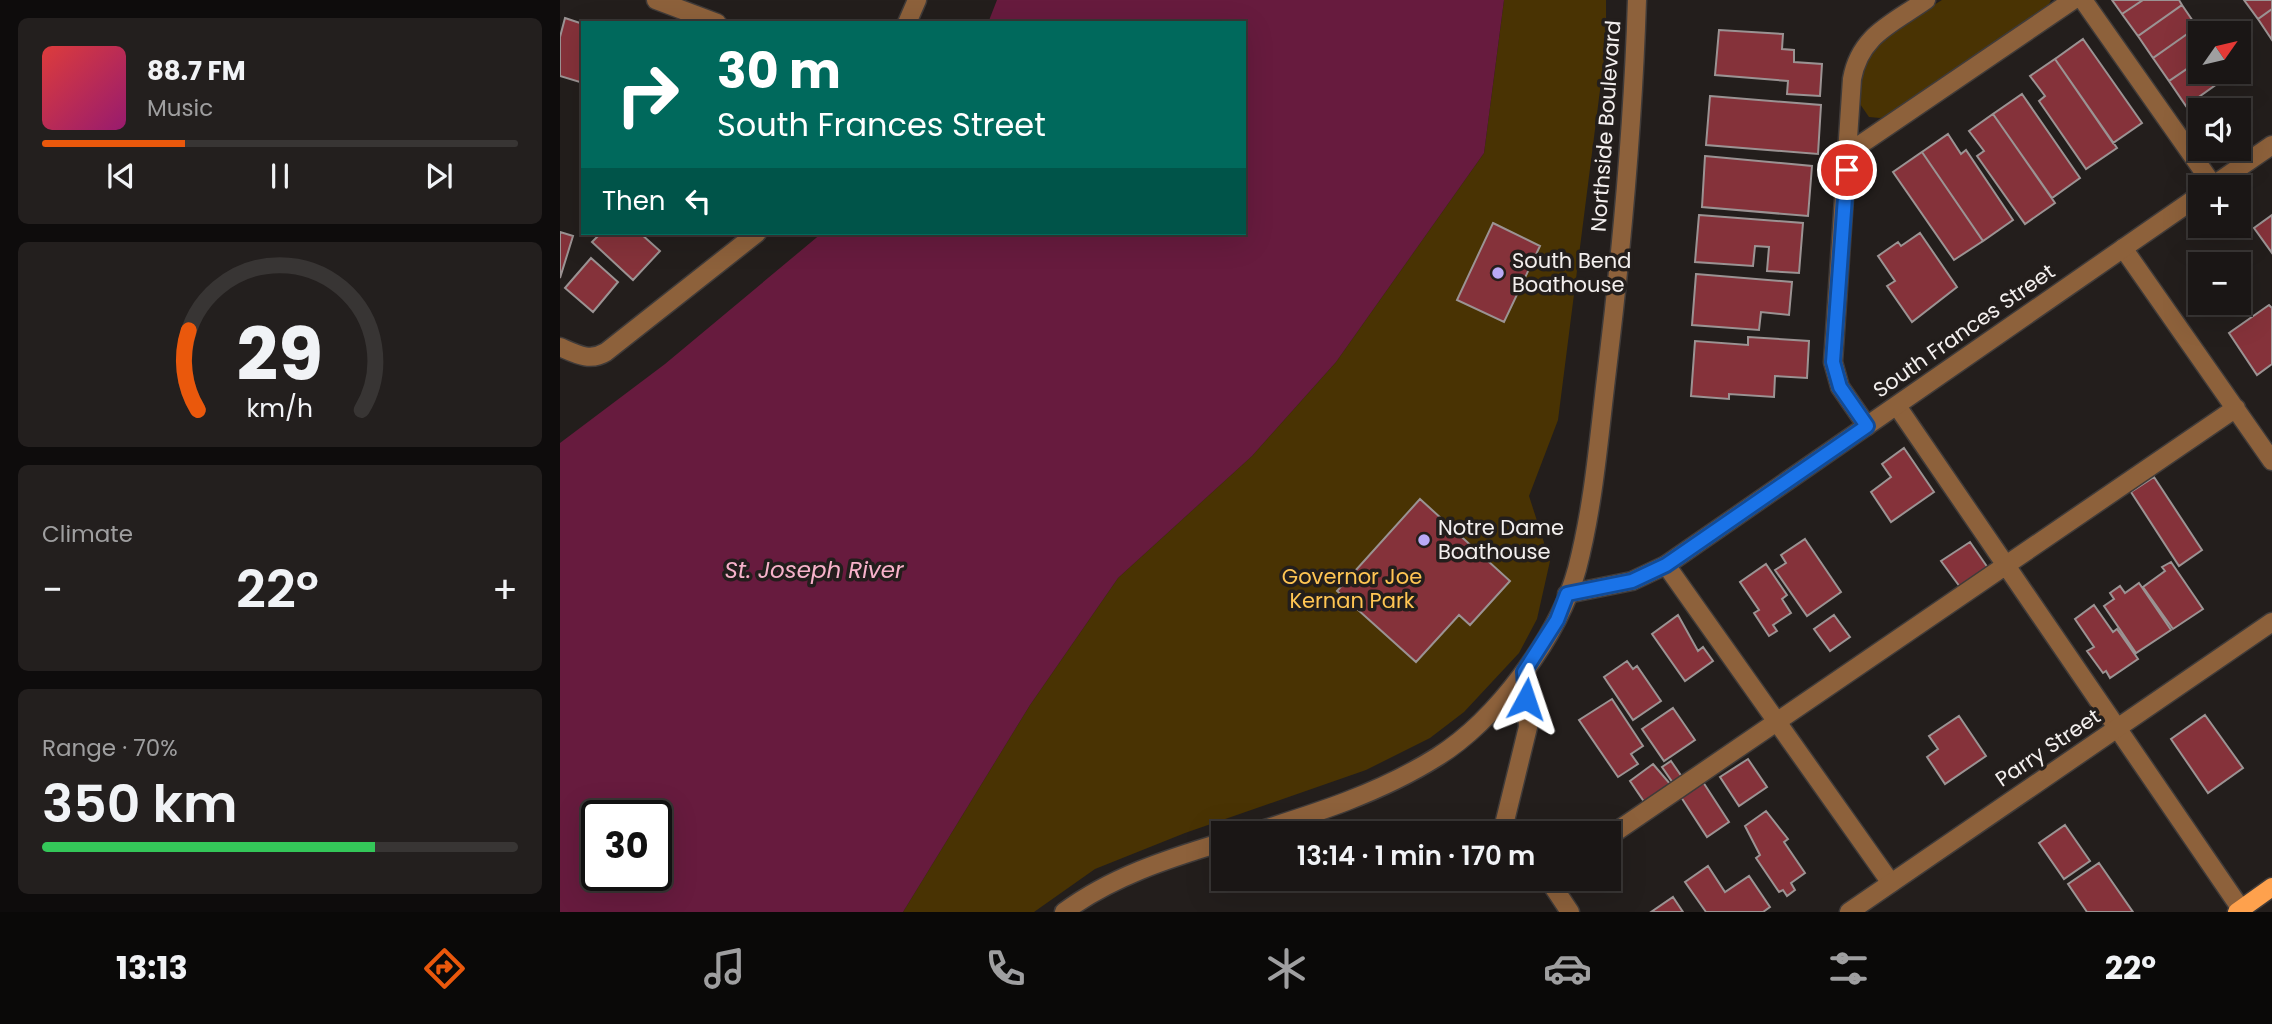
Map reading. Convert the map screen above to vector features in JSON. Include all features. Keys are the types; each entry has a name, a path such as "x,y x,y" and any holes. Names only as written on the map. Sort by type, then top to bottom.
{"main road":[{"path":"2239,910 2272,887"}],"street":[{"path":"656,0 712,21"},
{"path":"908,21 917,0"},
{"name":"Northside Boulevard","path":"1288,821 1360,797 1440,755 1474,726 1524,672 1557,620 1587,524 1617,289 1634,101 1637,0"},
{"path":"1867,426 1840,387 1833,362 1852,79 1861,48 1926,0"},
{"path":"1848,153 2073,0"},
{"path":"2083,0 2199,175"},
{"name":"South Frances Street","path":"2228,175 2272,145"},
{"name":"South Frances Street","path":"1567,594 1632,581 1666,565 2188,203"},
{"path":"560,347 580,356 596,358 754,235"},
{"path":"2123,248 2272,461"},
{"path":"1897,406 2239,910"},
{"path":"1621,828 2236,408"},
{"path":"1666,565 1891,883"},
{"name":"Parry Street","path":"1849,912 2272,622"},
{"path":"1505,821 1528,727 1524,672"},
{"path":"1064,912 1108,884 1211,846"},
{"path":"1555,891 1570,912"}],"green space":[{"name":"Governor Joe Kernan Park","path":"1504,0 1606,0 1606,43 1558,420 1529,496 1550,561 1537,619 1519,653 1464,712 1430,738 1366,770 1219,821 1211,821 1211,824 1095,869 1034,912 903,912 1030,705 1118,578 1252,456 1336,362 1484,153"},
{"path":"1942,0 2051,0 2047,8 1892,114 1880,118 1869,117 1860,104 1862,73 1868,56 1882,39"}],"water":[{"name":"St. Joseph River","path":"997,0 1504,0 1484,153 1336,362 1252,456 1118,578 1030,705 903,912 560,912 560,443 665,364 820,235 1246,235 1246,21 989,21"}],"building":[{"path":"2112,0 2143,0 2122,14"},
{"path":"2143,0 2179,0 2182,5 2138,36 2122,14"},
{"path":"2244,0 2272,0 2272,9 2258,19"},
{"path":"2182,5 2193,21 2188,21 2188,33 2153,58 2138,36"},
{"path":"2272,9 2272,40 2258,19"},
{"path":"565,18 581,23 581,82 560,76 560,37"},
{"path":"1719,30 1783,34 1782,49 1794,50 1794,62 1822,64 1820,96 1787,94 1788,81 1715,75"},
{"path":"2188,33 2188,68 2169,81 2153,58"},
{"path":"2083,39 2142,123 2113,143 2055,59"},
{"path":"2055,59 2117,148 2086,169 2039,101 2045,96 2030,76"},
{"path":"2188,68 2188,84 2217,84 2197,98 2188,98 2186,106 2169,81"},
{"path":"2022,94 2080,178 2052,198 1993,114"},
{"path":"1710,96 1821,105 1818,154 1706,145"},
{"path":"1993,114 2055,203 2025,224 1977,156 1984,151 1969,131"},
{"path":"1948,134 1961,154 1966,150 2013,220 1983,241 1922,152"},
{"path":"1922,152 1983,241 1954,260 1893,172"},
{"path":"1705,156 1812,166 1808,216 1702,207"},
{"path":"1699,215 1803,223 1799,273 1767,271 1769,247 1755,246 1753,266 1695,262"},
{"path":"2272,215 2272,253 2254,228"},
{"name":"South Bend Boathouse","path":"1493,223 1540,246 1504,322 1457,300"},
{"path":"560,232 573,236 560,278"},
{"path":"1920,233 1957,287 1912,322 1887,286 1895,281 1878,256 1898,242 1901,246"},
{"path":"599,235 642,235 660,251 633,280 592,242"},
{"path":"591,258 618,282 593,312 565,288"},
{"path":"1696,274 1792,282 1789,315 1761,312 1759,330 1692,325"},
{"path":"2269,305 2272,308 2272,364 2257,375 2229,333"},
{"path":"1748,337 1809,341 1807,378 1775,376 1774,397 1729,394 1729,399 1691,396 1695,341 1748,345"},
{"path":"1904,448 1934,492 1891,522 1871,492 1891,477 1882,464"},
{"path":"2154,477 2202,550 2179,566 2131,492"},
{"name":"Notre Dame Boathouse","path":"1420,499 1510,581 1470,625 1459,615 1416,662 1337,591"},
{"path":"1805,539 1841,592 1807,616 1775,570 1786,563 1781,555"},
{"path":"1970,542 1988,568 1960,587 1941,561"},
{"path":"2171,562 2203,609 2173,629 2143,587 2165,571 2162,567"},
{"path":"1766,564 1787,595 1782,599 1791,613 1773,625 1777,631 1769,636 1754,613 1759,610 1740,582"},
{"path":"2139,583 2171,630 2136,653 2104,606 2114,599 2110,593 2120,586 2125,593"},
{"path":"2094,605 2113,632 2117,629 2138,659 2110,678 2087,651 2094,647 2075,619"},
{"path":"1678,615 1698,651 1703,647 1713,661 1685,681 1652,634"},
{"path":"1834,615 1850,637 1830,651 1814,629"},
{"path":"1627,661 1633,669 1637,666 1661,701 1633,720 1604,677"},
{"path":"1612,699 1643,746 1631,754 1638,764 1618,777 1579,720"},
{"path":"1673,708 1695,740 1664,761 1642,729"},
{"path":"2205,715 2243,768 2208,793 2171,739"},
{"path":"1959,716 1986,756 1945,784 1927,757 1938,749 1929,736"},
{"path":"1748,759 1767,787 1739,806 1720,777"},
{"path":"1671,761 1682,777 1673,783 1662,767"},
{"path":"1653,764 1671,785 1645,803 1630,781"},
{"path":"1703,782 1729,822 1707,837 1681,797"},
{"path":"1766,811 1788,839 1784,842 1805,873 1791,883 1795,890 1787,896 1783,890 1779,892 1756,858 1760,855 1745,826"},
{"path":"2065,825 2090,861 2064,879 2039,843"},
{"path":"2099,863 2133,912 2087,912 2068,884"},
{"path":"1708,866 1725,892 1749,876 1770,907 1763,912 1706,912 1685,882"},
{"path":"1673,897 1683,912 1651,912"}],"place":[{"name":"South Bend Boathouse","path":"1498,273"},
{"name":"Notre Dame Boathouse","path":"1424,540"}],"route":[{"path":"1526,699 1524,672 1557,620 1567,594 1632,581 1666,565 1867,426 1840,387 1835,377 1833,362 1847,170"}]}
